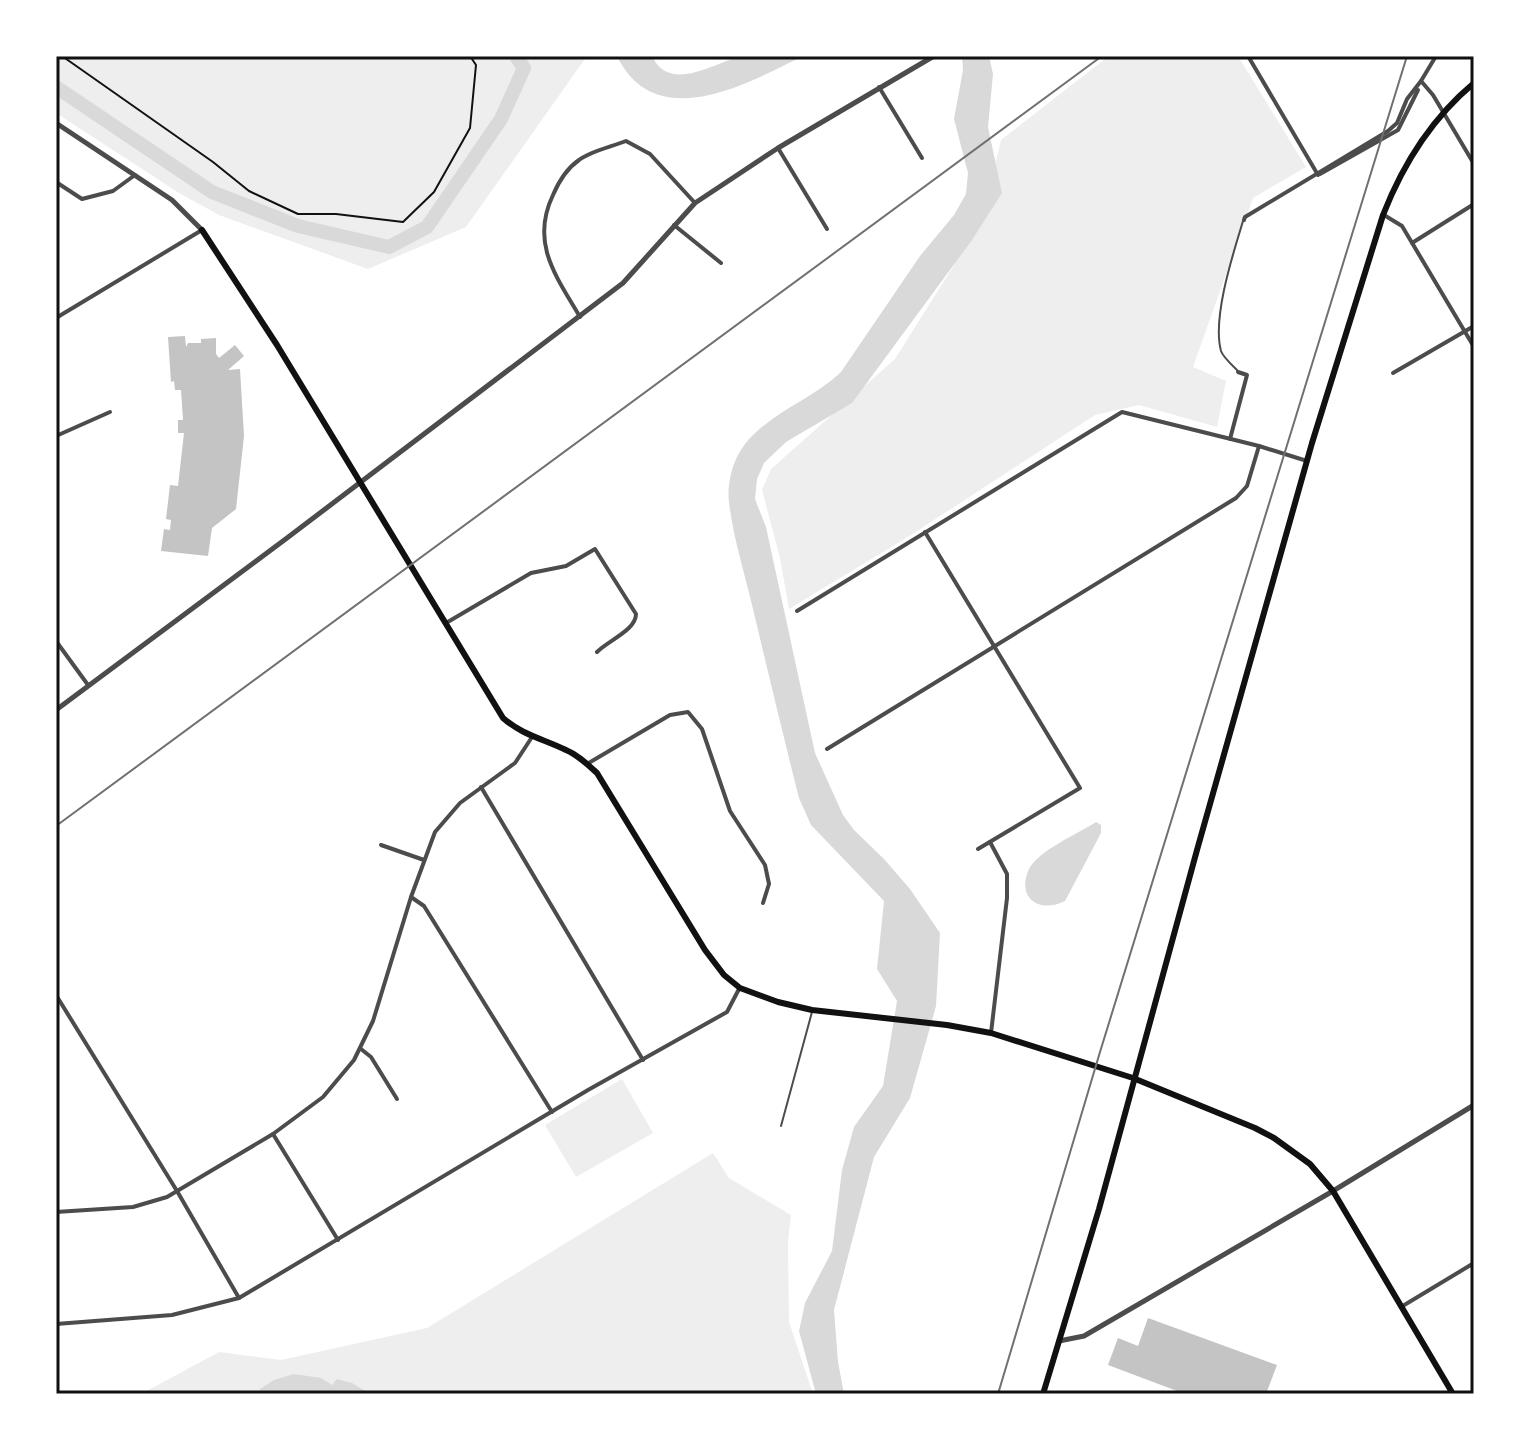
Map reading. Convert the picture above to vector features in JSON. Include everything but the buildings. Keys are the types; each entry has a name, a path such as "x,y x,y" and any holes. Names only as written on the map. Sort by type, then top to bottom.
{"main road":[{"path":"1043,1394 1099,1209 1307,461 1383,215 1402,172 1443,112 1474,83"},
{"path":"202,230 277,345 503,718 532,737 566,750 587,764 607,786 705,950 724,975 740,988 812,1010 991,1033 1133,1078 1274,1138 1310,1164 1333,1191 1453,1394"}],"street":[{"path":"56,710 623,283 695,203 778,148 934,56"},
{"path":"1248,56 1318,175"},
{"path":"1244,220 1398,130 1436,56"},
{"path":"1421,81 1474,164"},
{"path":"879,87 922,158"},
{"path":"56,123 172,200 202,230 56,318"},
{"path":"580,317 544,248 542,231 550,201 561,177 580,159 626,141 650,154 695,203"},
{"path":"778,148 827,229"},
{"path":"56,182 82,199 113,191 135,175"},
{"path":"1412,243 1474,204"},
{"path":"1383,215 1402,226 1474,347"},
{"path":"674,225 721,263"},
{"path":"1393,373 1474,326"},
{"path":"1230,439 1247,375 1238,372"},
{"path":"56,436 110,412"},
{"path":"797,611 1122,412 1307,461"},
{"path":"827,749 1244,491 1259,446"},
{"path":"925,532 1080,788 978,849"},
{"path":"445,624 531,573 566,566 595,549 636,614 636,622 631,628 608,640 597,652"},
{"path":"56,641 88,685"},
{"path":"587,764 670,715 688,712 702,729 730,811 765,865 769,884 763,903"},
{"path":"56,1212 151,1203 273,1134 323,1097 361,1049 373,1021 411,897 435,832 460,803 515,763 532,737"},
{"path":"480,786 643,1060"},
{"path":"990,842 1007,874 1007,898 991,1033"},
{"path":"381,845 424,860"},
{"path":"411,897 424,906 552,1112"},
{"path":"56,1324 172,1315 239,1298 727,1012 740,988"},
{"path":"56,995 239,1298"},
{"path":"361,1049 371,1057 397,1099"},
{"path":"1059,1341 1084,1336 1474,1105"},
{"path":"273,1134 338,1240"},
{"path":"1401,1307 1474,1263"}],"lane":[{"path":"1238,372 1221,352 1220,311 1229,265 1244,220"},
{"path":"781,1126 812,1010"}],"path":[{"path":"62,56 213,162 249,191 298,214 336,214 403,222 434,192 470,128 476,65 470,56"}],"shaded area":[{"path":"56,56 587,56 466,227 368,269 219,215 179,193 56,113"},
{"path":"617,56 652,56 669,73 680,74 704,70 745,56 803,56 730,89 678,98 654,93 634,80"},
{"path":"962,56 989,56 993,74 988,127 1002,193 972,240 852,403 786,442 764,463 757,479 755,499 766,527 815,753 843,815 910,889 940,933 936,1006 910,1098 874,1157 834,1310 844,1394 816,1394 799,1331 805,1303 832,1251 842,1170 854,1127 883,1086 897,1001 877,969 884,901 811,825 799,798 736,542 729,484 733,466 747,441 841,372 966,194 968,173 954,119 963,70"},
{"path":"1109,56 1238,56 1306,167 1253,198 1193,367 1226,381 1217,427 1139,405 1095,415 911,535 789,609 780,558 762,490 771,469 895,359 981,222 1001,140"},
{"path":"1096,822 1101,825 1101,833 1065,901 1047,906 1032,901 1025,888 1029,869 1034,862"},
{"path":"622,1079 653,1133 576,1177 545,1125"},
{"path":"713,1153 729,1178 791,1215 788,1241 789,1322 813,1394 141,1394 219,1352 281,1360 427,1328"},
{"path":"294,1374 321,1378 332,1385 337,1379 352,1383 370,1394 259,1394 260,1389 274,1380"}],"waterway":[{"path":"56,87 212,192 298,226 389,247 427,227 501,119 524,68 516,56"}],"railway":[{"path":"56,826 1102,56"},
{"path":"998,1394 1100,1052 1407,56"}]}
